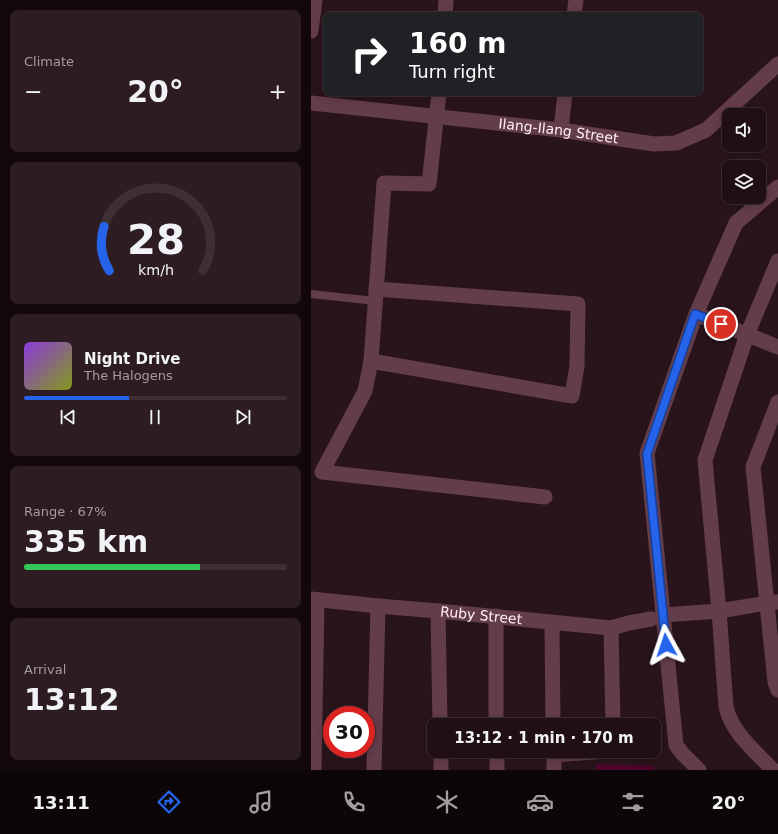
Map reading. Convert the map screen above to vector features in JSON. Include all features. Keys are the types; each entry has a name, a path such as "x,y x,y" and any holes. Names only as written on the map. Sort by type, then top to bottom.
{"street":[{"path":"311,31 315,0"},
{"path":"445,12 446,0"},
{"path":"574,12 576,0"},
{"name":"Ilang-Ilang Street","path":"311,103 561,130 654,144 676,143 706,130 778,64"},
{"path":"439,96 429,184 384,183 371,361 365,391 322,472 545,497"},
{"path":"561,130 565,96"},
{"path":"699,770 676,745 657,617 647,454 695,314 736,223 778,187"},
{"path":"773,770 734,728 728,717 705,460 747,335 778,261"},
{"path":"371,361 572,396 577,366 579,304 376,295"},
{"path":"695,314 778,347"},
{"path":"778,402 753,467 773,602 775,682 778,690"},
{"path":"314,599 314,770"},
{"name":"Ruby Street","path":"314,599 611,628 657,617 719,611 773,602"},
{"path":"374,770 378,606"},
{"path":"438,611 440,718"},
{"path":"495,616 496,718"},
{"path":"552,623 553,718"},
{"path":"611,628 613,718"},
{"path":"441,758 441,770"},
{"path":"497,758 497,770"}],"lane":[{"path":"311,294 376,295"}],"shaded area":[{"path":"596,764 654,766 654,770 596,770"}],"route":[{"path":"666,645 647,454 695,314 721,324"}]}
